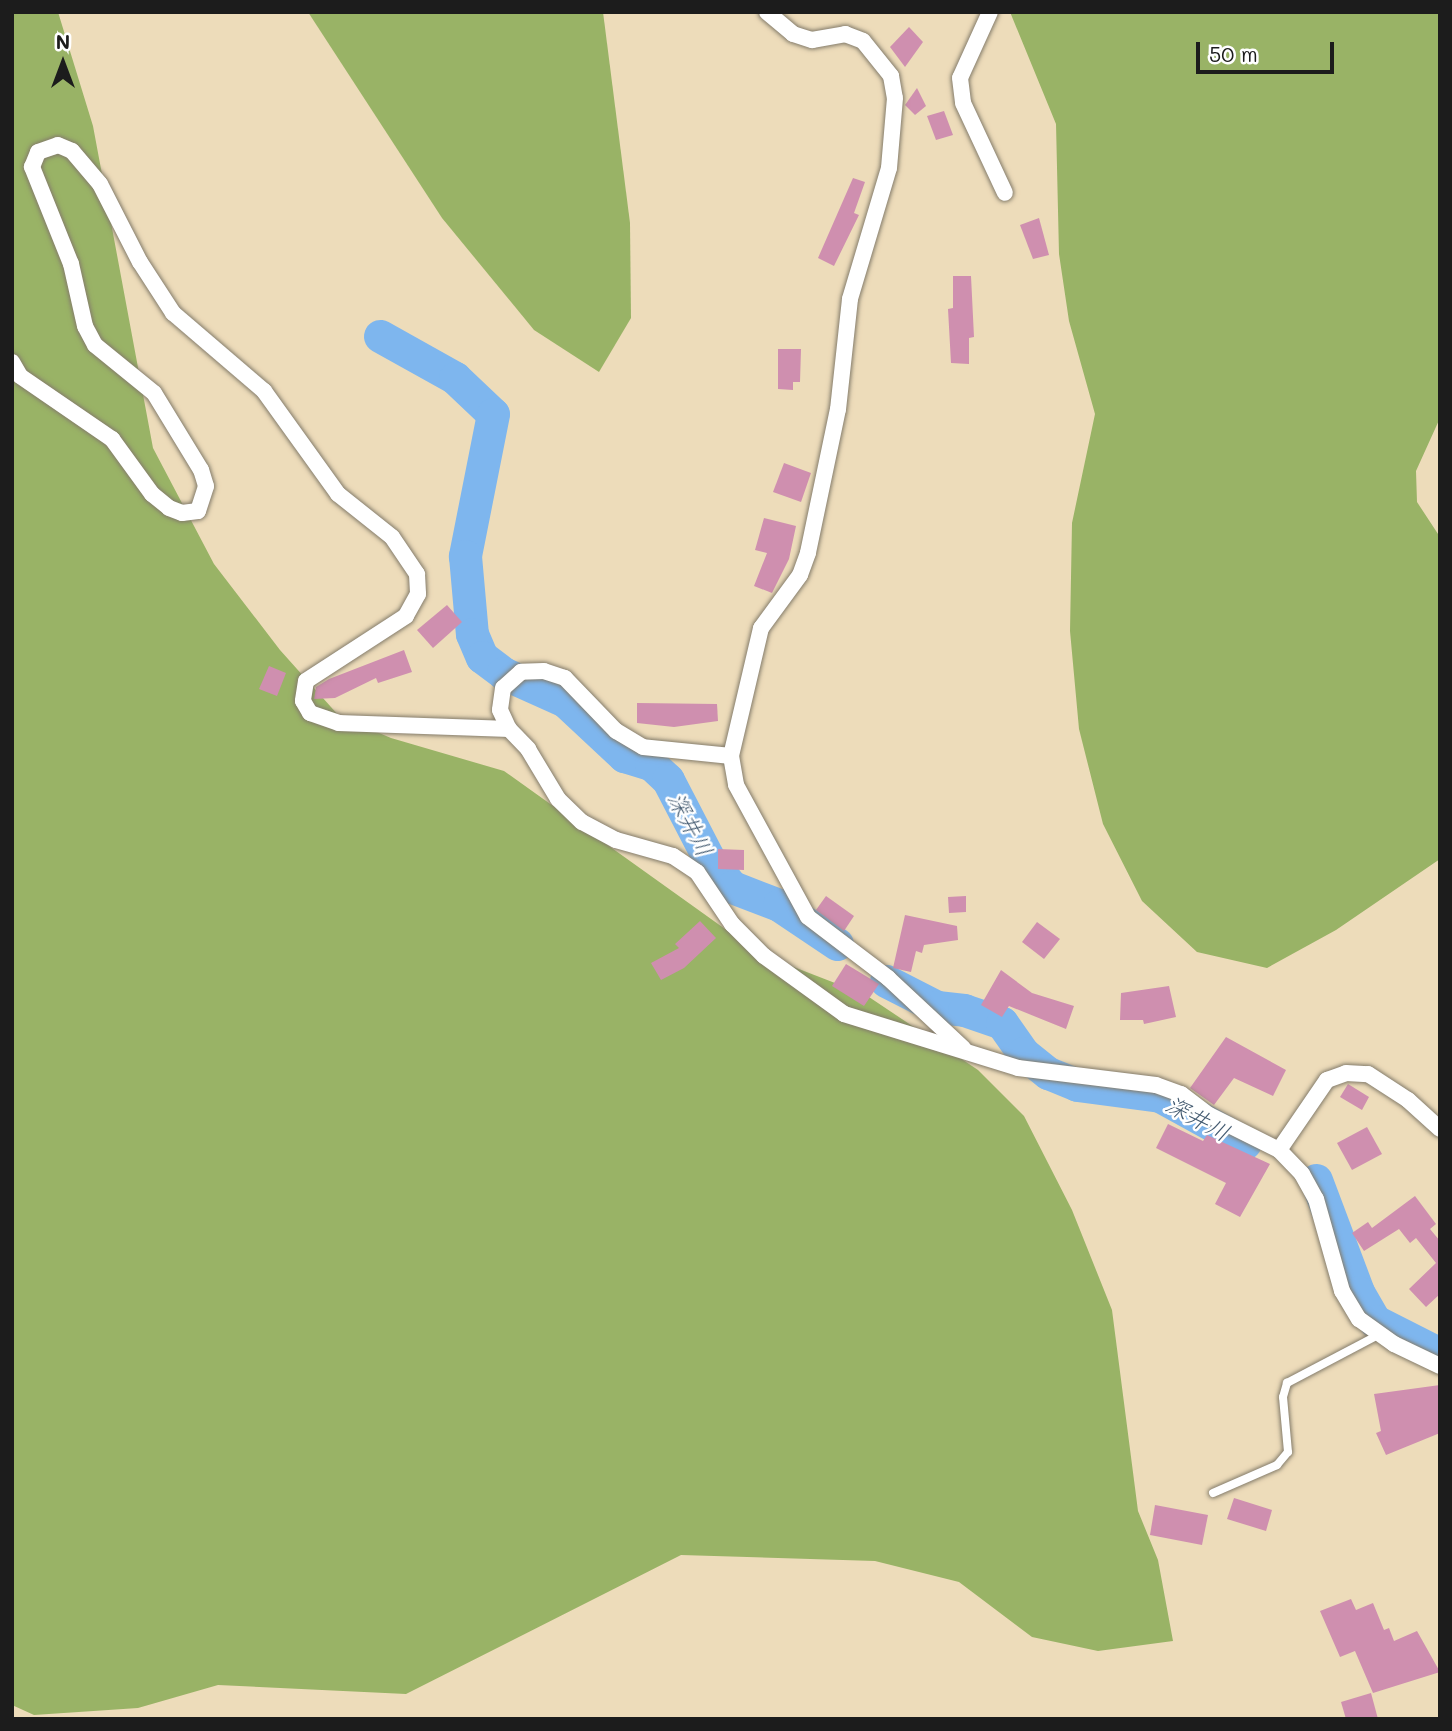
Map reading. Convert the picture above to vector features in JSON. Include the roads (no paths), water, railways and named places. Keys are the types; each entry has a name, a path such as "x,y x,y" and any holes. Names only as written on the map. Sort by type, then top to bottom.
{"street":[{"path":"767,12 793,34 812,40 845,34 863,41 891,76 894,125 883,189 850,299 838,409 807,553 800,575 761,628 732,757 736,785 808,917 888,978 965,1050"},
{"path":"990,12 960,78 963,103 1004,193"},
{"path":"12,362 20,376 113,439 152,494 169,508 182,513 198,511 206,486 168,415 154,394 95,345 85,326 71,264 32,167 38,152 58,145 72,150 100,184 140,262 173,313 264,391 338,494 392,537 417,574 418,594 407,616 306,681 303,701 310,713 339,723 509,729"},
{"path":"732,757 643,747 616,731 565,678 544,671 521,672 503,688 500,710 509,729 528,749 558,799 582,822 616,840 673,856 697,872 732,924 764,956 844,1014 1018,1068 1156,1085 1181,1094 1209,1115 1279,1150 1303,1174 1316,1199 1342,1291 1359,1319 1380,1334 1440,1366"},
{"path":"1279,1150 1327,1080 1346,1073 1368,1074 1408,1100 1440,1129"}],"lane":[{"path":"1213,1493 1277,1465 1288,1452 1283,1397 1287,1383 1380,1334"}],"waterway":[{"name":"深井川","path":"380,336 455,378 493,414 465,556 472,634 482,657 503,673 565,701 624,756 651,764 668,780 709,859 732,887 779,905 837,944"},
{"name":"深井川","path":"886,981 937,1007 964,1010 1002,1023 1023,1053 1048,1073 1077,1085 1160,1096 1245,1143"},
{"name":"深井川","path":"1316,1180 1358,1292 1375,1321 1440,1354"}]}
